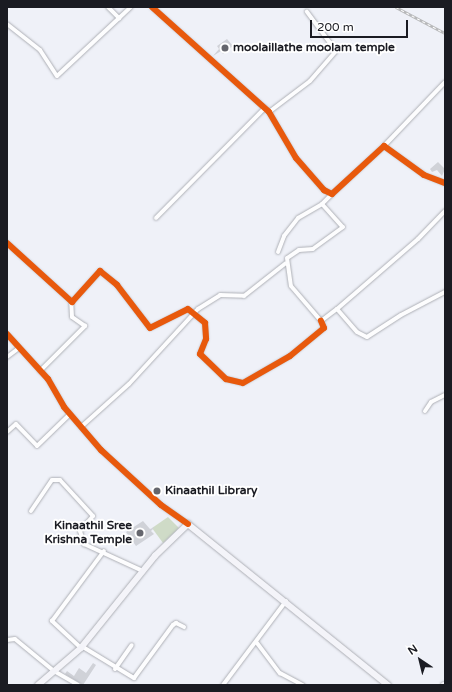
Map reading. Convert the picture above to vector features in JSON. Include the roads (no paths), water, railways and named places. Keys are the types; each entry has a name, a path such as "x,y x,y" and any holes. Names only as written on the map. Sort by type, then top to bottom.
{"main road":[{"path":"38,685 82,648 143,571 188,524 287,601 388,685"}],"street":[{"path":"108,7 118,18"},
{"path":"7,24 40,50 57,76 131,7"},
{"path":"152,7 269,112 296,158 324,190 332,194"},
{"path":"269,112 310,81 336,51 307,12"},
{"path":"278,252 284,236 298,218 322,204 384,146 445,82"},
{"path":"156,218 265,108"},
{"path":"384,146 424,174 445,183"},
{"path":"71,300 100,271 117,284 150,328 188,309 205,323 206,339 200,354 226,379 243,383 290,356 324,328 321,321 292,286 286,264 287,258 293,254 313,249 343,227 322,204"},
{"path":"321,321 418,239 445,211"},
{"path":"7,242 71,300 72,317 85,326 40,371"},
{"path":"81,427 129,384 194,313 220,296 244,296 286,264"},
{"path":"337,309 357,332 367,337 401,315 445,292"},
{"path":"7,334 40,371 70,414 112,460 161,505 188,524"},
{"path":"7,357 19,348"},
{"path":"425,411 431,402 445,395"},
{"path":"7,432 16,424 37,446 70,414"},
{"path":"31,511 52,480 60,480 93,516 80,531 84,544 104,551 143,571"},
{"path":"104,551 52,621 82,648 134,678 173,625 176,623 184,627"},
{"path":"223,685 257,643 287,601"},
{"path":"7,640 20,643 54,671 78,685"},
{"path":"257,643 280,672 303,685"},
{"path":"116,669 132,645"}],"railway":[{"path":"396,7 445,33"}],"place":[{"name":"moolaillathe moolam temple","path":"225,48"},
{"name":"Kinaathil Library","path":"157,491"},
{"name":"Kinaathil Sree Krishna Temple","path":"140,533"}]}
